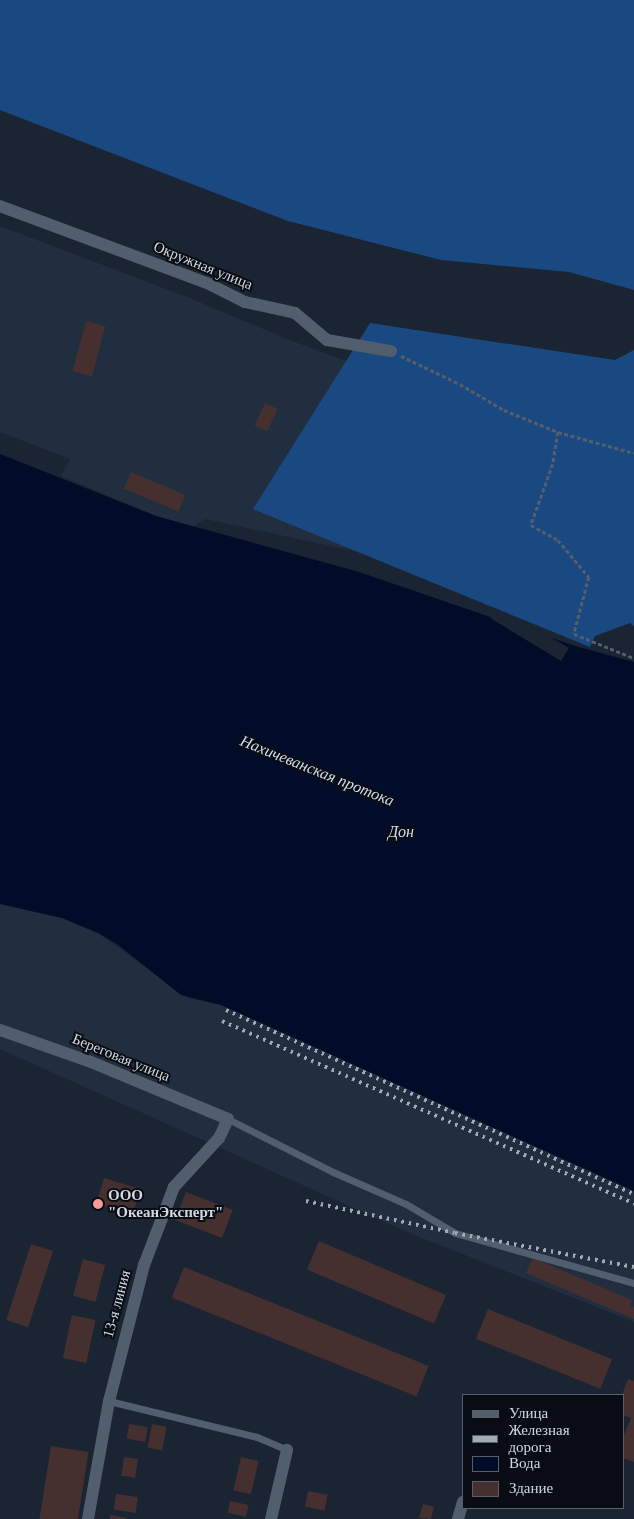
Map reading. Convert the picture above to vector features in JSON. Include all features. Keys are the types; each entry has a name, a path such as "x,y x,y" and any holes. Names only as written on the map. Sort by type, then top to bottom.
{"street":[{"name":"Окружная улица","path":"0,206 207,284 245,302 296,313 327,340 390,351"},
{"name":"Береговая улица","path":"0,1030 91,1062 228,1119"},
{"name":"13-я линия","path":"88,1519 109,1401 144,1266 174,1186 220,1138 228,1119"},
{"path":"271,1519 287,1450"},
{"path":"458,1519 462,1505"}],"lane":[{"path":"228,1119 333,1172 406,1204 455,1234 634,1282"},
{"path":"109,1401 257,1437 287,1450"}],"path":[{"path":"390,351 460,384 504,410 558,432 634,453"},
{"path":"558,432 553,464 531,525 558,540 589,578 574,634 634,658"}],"shaded area":[{"path":"0,0 634,0 634,290 569,272 441,260 288,221 0,110"},
{"path":"0,226 190,298 287,339 552,438 489,580 205,519 193,527 156,516 61,476 70,459 0,432"},
{"path":"370,323 615,360 634,350 634,626 630,623 595,636 590,647 253,509"},
{"path":"0,904 62,918 98,933 188,998 221,1005 634,1191 634,1322 407,1232 0,1049"}],"water":[{"name":"Дон","path":"0,454 156,516 359,572 575,646 634,662 634,1191 221,1005 181,995 117,944 98,933 62,918 0,904"}],"pier":[{"path":"492,616 540,631 569,648 561,661 490,618"}],"building":[{"path":"86,321 105,326 92,376 73,371"},
{"path":"265,403 278,409 267,432 254,426"},
{"path":"131,472 185,495 178,512 124,489"},
{"path":"104,1178 140,1189 132,1215 96,1204"},
{"path":"186,1192 233,1210 222,1238 175,1220"},
{"path":"319,1241 446,1295 434,1323 307,1270"},
{"path":"31,1244 53,1251 28,1327 6,1320"},
{"path":"533,1258 632,1300 630,1306 634,1307 634,1319 526,1273"},
{"path":"83,1259 105,1265 95,1302 73,1296"},
{"path":"184,1267 429,1366 416,1396 172,1298"},
{"path":"488,1309 612,1359 600,1389 476,1339"},
{"path":"72,1315 95,1320 86,1363 63,1358"},
{"path":"628,1379 634,1381 634,1462 624,1458 624,1435 631,1418 624,1415 624,1394 622,1394"},
{"path":"129,1424 148,1427 145,1442 127,1439"},
{"path":"152,1424 167,1427 162,1450 147,1448"},
{"path":"51,1446 89,1452 78,1519 39,1519"},
{"path":"124,1457 138,1459 135,1478 121,1476"},
{"path":"241,1457 259,1461 251,1494 233,1490"},
{"path":"308,1491 328,1495 325,1511 305,1507"},
{"path":"116,1494 138,1497 136,1513 114,1510"},
{"path":"230,1501 249,1505 246,1517 228,1513"},
{"path":"423,1504 434,1507 431,1519 419,1518"},
{"path":"110,1515 126,1518 126,1519 110,1519"}],"railway":[{"path":"226,1010 634,1194"},
{"path":"222,1021 634,1204"},
{"path":"306,1201 455,1233 634,1267"}],"place":[{"name":"ООО \"ОкеанЭксперт\"","path":"98,1204"}],"water label":[{"name":"Нахичеванская протока","path":"317,771"}]}
